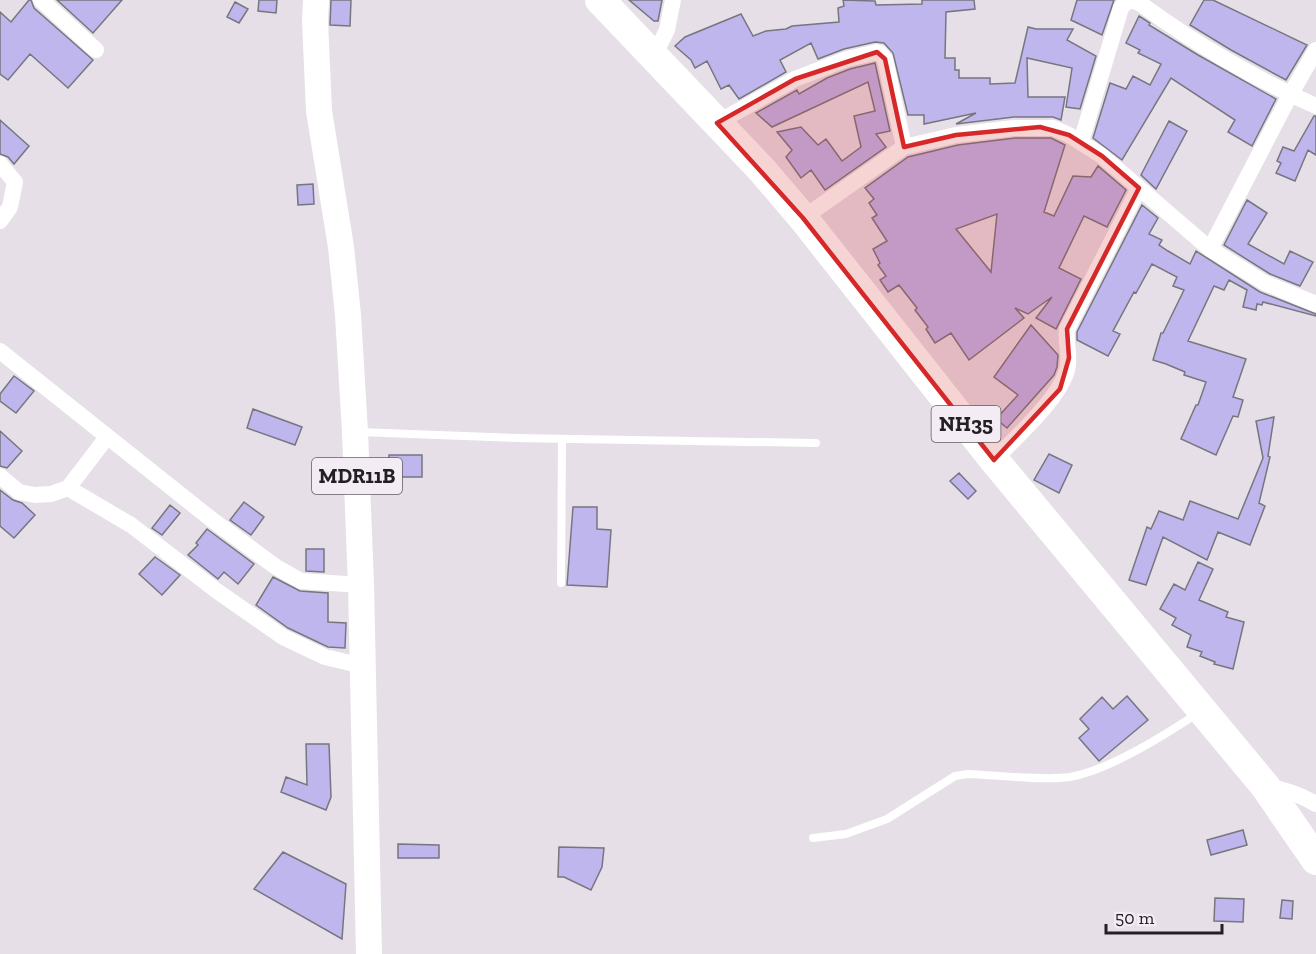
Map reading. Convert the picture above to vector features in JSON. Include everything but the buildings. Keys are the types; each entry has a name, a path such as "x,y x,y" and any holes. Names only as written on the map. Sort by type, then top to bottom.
{"highway":[{"name":"NH35","path":"600,0 717,123 803,218 994,460 1265,786 1316,860"}],"main road":[{"name":"MDR11B","path":"316,0 319,111 341,247 348,315 355,432 361,585 369,954"}],"street":[{"path":"41,0 96,50"},
{"path":"654,56 667,30 673,0"},
{"path":"1081,142 1121,8 1127,1 1141,4 1175,29 1290,94 1316,106"},
{"path":"1210,249 1290,94 1316,50"},
{"path":"717,123 795,79 847,58 877,52 885,59 904,147"},
{"path":"803,218 904,147 956,135 1040,127 1053,128 1102,156 1210,249 1265,283 1316,304"},
{"path":"0,164 15,182 10,207 0,221"},
{"path":"994,460 1060,389 1070,358 1066,340 1067,329 1139,188"},
{"path":"0,351 211,519 291,576 301,581 361,585"},
{"path":"0,476 19,492 35,495 51,494 68,488 107,437"},
{"path":"68,488 130,525 217,591 283,637 326,657 363,666"},
{"path":"1265,786 1286,789 1316,804"}],"lane":[{"path":"355,432 562,439 816,443"},
{"path":"561,583 562,439"},
{"path":"813,838 846,834 887,819 956,776 968,774 1069,777 1092,771 1139,748 1203,711"}],"highlighted area":[{"path":"877,52 885,59 904,147 956,135 1040,127 1069,135 1102,156 1139,188 1067,329 1069,358 1060,389 994,460 803,218 717,123 795,79"}]}
